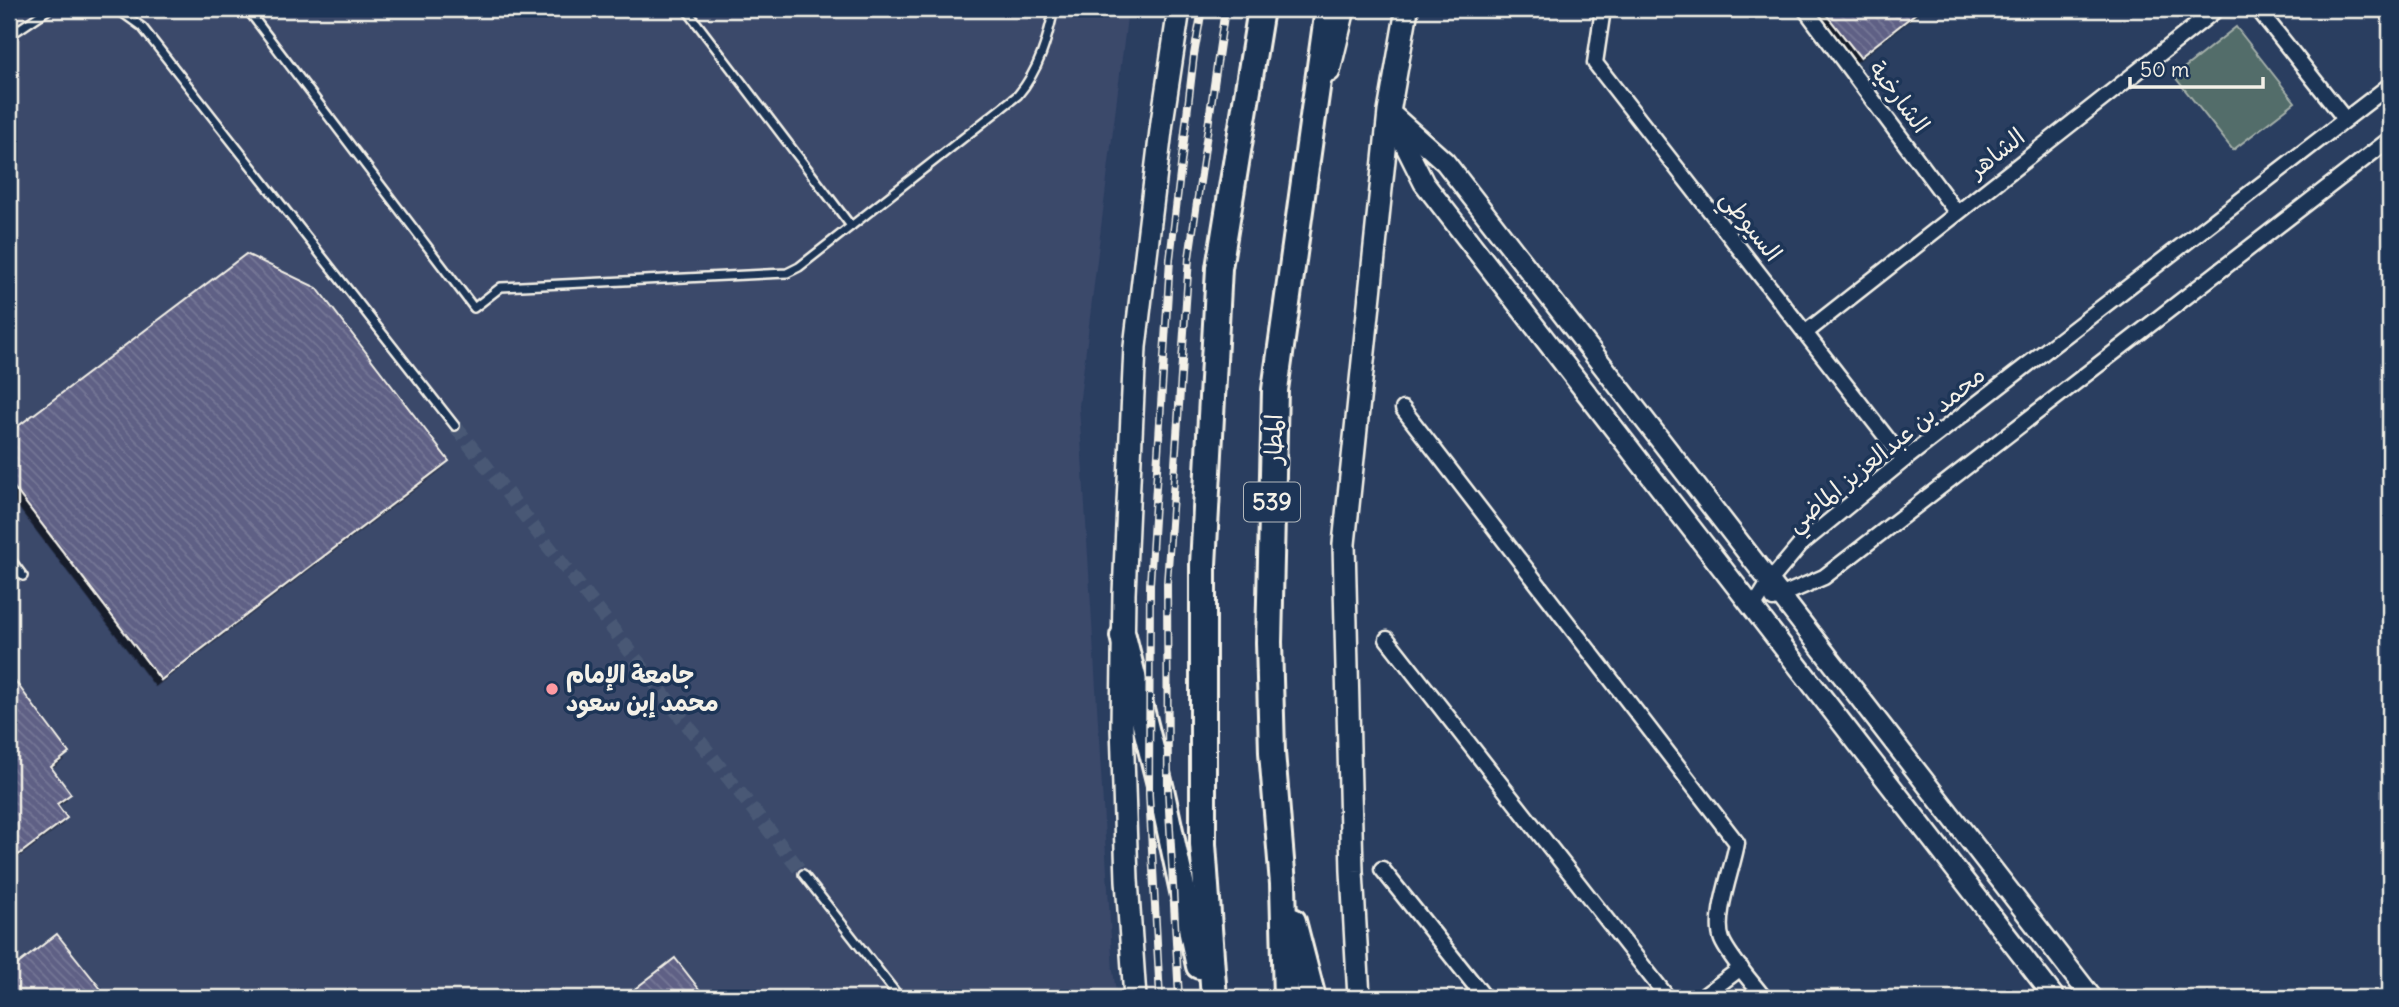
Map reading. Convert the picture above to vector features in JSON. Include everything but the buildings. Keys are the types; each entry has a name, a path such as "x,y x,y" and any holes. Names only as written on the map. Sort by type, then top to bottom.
{"highway":[{"name":"539","path":"1214,998 1203,844 1203,565 1219,268 1261,9"},
{"name":"المطار","path":"1286,998 1283,884 1272,752 1269,642 1275,390 1328,9"},
{"path":"1123,636 1161,789 1206,998"},
{"path":"1283,884 1312,998"}],"main road":[{"path":"1135,998 1122,738 1123,636 1135,347 1162,122 1179,9"},
{"path":"1306,165 1344,9"},
{"path":"1359,998 1352,871 1344,544 1389,112 1407,9"}],"street":[{"name":"السيوطي","path":"1602,9 1595,63 1905,460"},
{"name":"الشارخية","path":"1805,9 1958,213"},
{"name":"الشاهر","path":"1805,333 2217,9"},
{"path":"2258,9 2345,119"},
{"name":"محمد بن عبدالعزيز الماضي","path":"1753,608 1775,589 1800,545 1905,460 2390,85"},
{"path":"1389,112 1445,162 2092,998"},
{"path":"1389,112 1424,183 2055,998"},
{"name":"محمد بن عبدالعزيز الماضي","path":"1775,589 1824,577 2390,139"},
{"path":"1403,409 1737,843 1720,911 1721,939 1764,998"},
{"path":"1387,639 1668,998"},
{"path":"1382,869 1485,998"},
{"path":"1701,998 1741,968"}],"lane":[{"path":"10,35 49,9"},
{"path":"117,9 142,27 455,426"},
{"path":"247,9 474,308 500,287 779,275 799,267 1018,95 1029,82 1046,45 1054,9"},
{"path":"686,9 851,226"},
{"path":"9,557 23,576"},
{"path":"803,874 901,998"}],"shaded area":[{"name":"جامعة الإمام محمد إبن سعود","path":"9,9 1128,9 1079,406 1113,971 1117,998 9,998"}],"green space":[{"path":"2236,27 2295,102 2233,150 2174,76"}],"tunnel":[{"path":"455,426 803,874"}],"railway":[{"path":"1160,998 1149,794 1150,584 1170,259 1202,9"},
{"path":"1179,998 1168,791 1167,583 1189,258 1225,9"}],"place":[{"name":"جامعة الإمام محمد إبن سعود","path":"552,689"}]}
